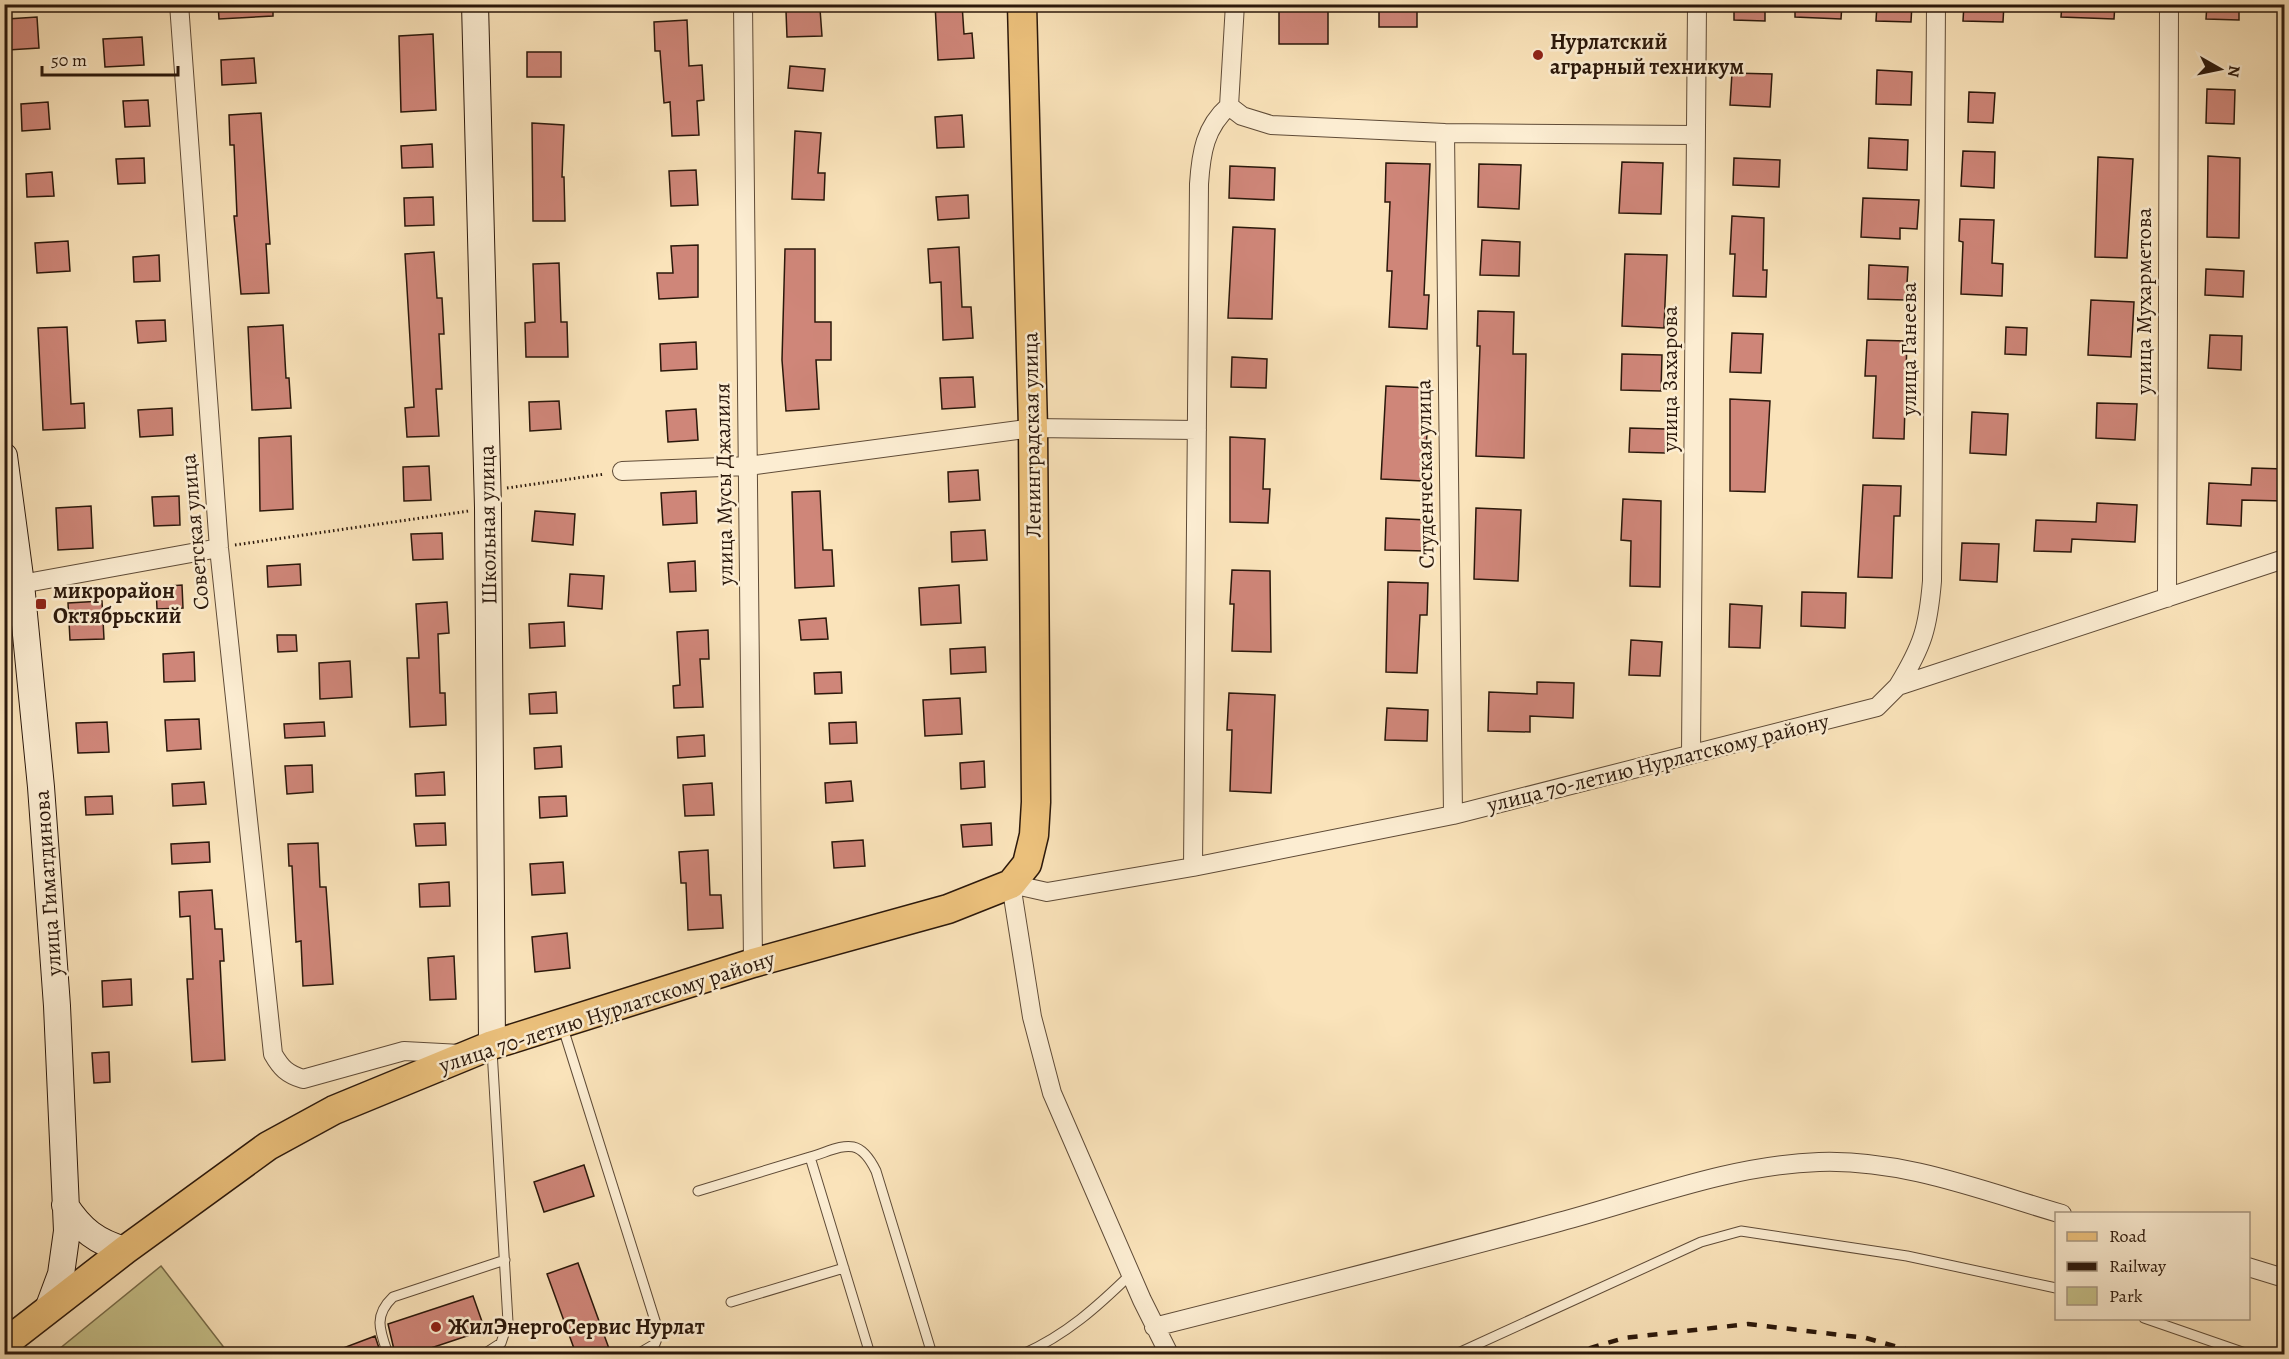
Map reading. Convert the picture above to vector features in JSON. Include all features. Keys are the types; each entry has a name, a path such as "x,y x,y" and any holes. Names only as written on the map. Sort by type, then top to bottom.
{"main road":[{"name":"Ленинградская улица","path":"1019,874 1034,835 1036,802 1033,428 1022,4"},
{"name":"улица 70-летию Нурлатскому району","path":"4,1344 125,1250 268,1146 334,1110 480,1050 562,1023 753,963 948,909 1019,874"}],"street":[{"name":"Советская улица","path":"178,4 219,548 273,1053 280,1067 289,1075 303,1079 404,1051 480,1050"},
{"name":"Школьная улица","path":"475,4 488,500 480,1050"},
{"name":"улица Мусы Джалиля","path":"743,4 753,963"},
{"path":"1193,867 1199,184 1200,164 1210,129 1215,118 1229,106 1235,4"},
{"name":"улица Захарова","path":"1691,754 1697,4"},
{"name":"улица Ганеева","path":"1898,686 1923,641 1929,622 1932,581 1936,4"},
{"name":"улица Мухарметова","path":"2167,598 2169,4"},
{"path":"1229,106 1242,116 1271,125 1445,133 1696,135"},
{"name":"Студенческая улица","path":"1445,133 1453,815"},
{"path":"622,471 748,466 1033,428 1197,430"},
{"name":"улица Гиматдинова","path":"4,456 21,584 41,787 56,995 65,1252 61,1274 48,1309"},
{"path":"21,584 219,548"},
{"name":"улица 70-летию Нурлатскому району","path":"1019,874 1047,892 1193,867 1453,815 1877,707 1898,686 2284,559"},
{"path":"1019,874 1032,1017 1052,1093 1154,1327 1169,1354"},
{"path":"1154,1327 1344,1280 1739,1170 1820,1162 1874,1164 1915,1171 2055,1212"},
{"path":"65,1205 75,1221 90,1235 106,1245 125,1250"},
{"path":"2250,1269 2284,1278"}],"lane":[{"path":"562,1023 657,1327 658,1336 655,1344 638,1354"},
{"path":"480,1050 505,1260 508,1322 506,1334 495,1349 484,1354"},
{"path":"698,1191 846,1146 860,1148 868,1154 876,1171 932,1354"},
{"path":"810,1157 870,1354"},
{"path":"1456,1354 1701,1242 1741,1231 1906,1256 2055,1288"},
{"path":"388,1354 378,1324 381,1312 393,1297 505,1260"},
{"path":"731,1302 844,1268"},
{"path":"1023,1354 1042,1350 1094,1310 1131,1274"},
{"path":"2150,1320 2248,1354"}],"path":[{"path":"219,548 488,500 622,471"}],"green space":[{"path":"161,1266 229,1354 53,1354"}],"building":[{"path":"218,4 273,4 273,16 219,19"},
{"path":"935,4 962,4 964,34 972,33 974,58 938,60"},
{"path":"1279,4 1328,4 1328,44 1279,44"},
{"path":"1379,4 1417,4 1417,27 1379,27"},
{"path":"1734,4 1765,4 1765,21 1734,20"},
{"path":"1795,4 1842,4 1841,19 1795,17"},
{"path":"1877,4 1912,4 1911,22 1876,21"},
{"path":"1964,4 2004,4 2003,22 1963,21"},
{"path":"2062,4 2115,4 2114,19 2061,17"},
{"path":"2207,4 2239,4 2239,20 2206,19"},
{"path":"820,9 822,36 787,37 786,11"},
{"path":"37,17 39,48 8,50 7,19"},
{"path":"687,20 689,66 702,65 704,100 697,101 699,135 672,136 670,102 664,103 660,51 655,51 654,22"},
{"path":"433,34 436,110 401,112 399,36"},
{"path":"142,37 144,65 105,67 103,39"},
{"path":"527,52 561,52 561,77 527,77"},
{"path":"254,58 256,83 222,85 221,60"},
{"path":"790,66 825,69 823,91 788,88"},
{"path":"1877,70 1912,72 1911,105 1876,104"},
{"path":"1732,73 1772,74 1770,107 1730,105"},
{"path":"2207,89 2235,90 2234,124 2206,123"},
{"path":"1969,92 1995,93 1993,123 1968,122"},
{"path":"148,100 150,126 125,127 123,101"},
{"path":"48,102 50,129 22,131 21,104"},
{"path":"261,113 270,244 266,244 269,293 241,294 234,216 237,216 234,145 230,145 229,115"},
{"path":"962,115 964,147 937,148 935,117"},
{"path":"532,123 564,125 562,177 564,177 565,221 533,221"},
{"path":"795,131 821,133 818,173 825,173 824,200 792,199"},
{"path":"1869,138 1908,140 1907,170 1868,168"},
{"path":"432,144 433,167 402,168 401,146"},
{"path":"1963,151 1995,152 1994,188 1961,186"},
{"path":"2208,156 2240,158 2239,238 2207,237"},
{"path":"2098,157 2133,159 2127,258 2095,257"},
{"path":"144,158 145,183 118,184 116,159"},
{"path":"1734,158 1780,160 1779,187 1733,185"},
{"path":"1622,162 1663,163 1661,214 1619,213"},
{"path":"1386,163 1430,164 1424,295 1429,295 1427,329 1389,327 1392,271 1387,271 1390,202 1385,202"},
{"path":"1479,164 1521,165 1519,209 1478,207"},
{"path":"1230,166 1275,168 1274,200 1229,198"},
{"path":"696,170 698,205 671,206 669,171"},
{"path":"52,172 54,196 27,197 26,174"},
{"path":"968,195 969,218 938,220 936,197"},
{"path":"433,197 434,225 405,226 404,198"},
{"path":"1863,198 1919,200 1917,229 1900,228 1900,239 1861,237"},
{"path":"1732,216 1764,218 1763,270 1767,270 1766,297 1733,296 1735,254 1730,254"},
{"path":"1960,219 1994,220 1992,263 2003,264 2002,296 1961,294 1963,242 1959,241"},
{"path":"1233,227 1275,229 1272,319 1228,318"},
{"path":"1482,240 1520,242 1519,276 1480,275"},
{"path":"68,241 70,271 37,273 35,243"},
{"path":"698,245 698,297 659,299 657,273 673,273 671,246"},
{"path":"959,247 962,307 971,307 973,338 943,340 941,282 930,283 928,249"},
{"path":"785,249 815,249 815,322 831,322 831,360 816,360 819,409 786,411 782,360"},
{"path":"434,252 437,298 442,298 444,334 439,334 442,389 436,389 439,436 407,437 405,408 414,407 405,254"},
{"path":"1625,254 1667,255 1664,328 1622,326"},
{"path":"159,255 160,281 134,282 133,257"},
{"path":"559,263 561,322 567,322 568,357 526,357 525,323 535,322 533,264"},
{"path":"1869,265 1908,267 1906,300 1868,299"},
{"path":"2206,269 2244,271 2243,297 2205,295"},
{"path":"2091,300 2134,302 2131,357 2088,355"},
{"path":"1478,311 1514,312 1513,354 1526,354 1524,458 1476,456 1480,346 1477,346"},
{"path":"165,320 166,341 138,343 136,321"},
{"path":"283,325 286,378 289,378 291,408 252,410 248,327"},
{"path":"67,327 71,404 84,403 85,428 43,430 38,328"},
{"path":"2006,327 2027,328 2026,355 2005,354"},
{"path":"1732,333 1763,334 1761,373 1730,372"},
{"path":"2210,335 2242,336 2241,370 2208,368"},
{"path":"1867,340 1907,341 1904,439 1873,438 1876,376 1865,376"},
{"path":"696,342 697,369 661,371 660,344"},
{"path":"1622,354 1662,355 1661,391 1621,390"},
{"path":"1232,357 1267,359 1266,388 1231,387"},
{"path":"973,377 975,407 942,409 940,378"},
{"path":"1386,386 1431,388 1423,481 1381,479"},
{"path":"1730,399 1770,401 1765,492 1730,491"},
{"path":"559,401 561,429 530,431 529,402"},
{"path":"2097,403 2137,404 2135,440 2096,438"},
{"path":"172,408 173,435 140,437 138,410"},
{"path":"696,409 698,440 668,442 666,411"},
{"path":"1972,412 2008,414 2006,455 1970,453"},
{"path":"1630,428 1666,429 1665,453 1629,452"},
{"path":"291,436 293,509 260,511 259,438"},
{"path":"1230,437 1265,439 1263,489 1270,489 1268,523 1230,522"},
{"path":"429,466 431,500 404,501 403,467"},
{"path":"2252,468 2284,469 2284,501 2242,500 2241,526 2207,524 2209,483 2251,485"},
{"path":"978,470 980,500 949,502 948,472"},
{"path":"1863,485 1901,486 1900,516 1894,516 1892,578 1858,577"},
{"path":"696,491 697,523 663,525 661,493"},
{"path":"820,491 823,550 832,550 834,586 795,588 792,492"},
{"path":"179,496 180,525 154,526 152,497"},
{"path":"1623,499 1661,501 1660,587 1630,586 1631,541 1621,540"},
{"path":"2097,503 2137,505 2135,542 2072,539 2071,552 2034,551 2036,520 2096,522"},
{"path":"91,506 93,548 58,550 56,508"},
{"path":"1476,508 1521,510 1518,581 1474,579"},
{"path":"535,511 575,514 573,545 532,541"},
{"path":"1386,518 1427,520 1426,551 1385,550"},
{"path":"985,530 987,560 952,562 951,532"},
{"path":"442,533 443,559 413,560 411,534"},
{"path":"1962,543 1999,544 1997,582 1960,580"},
{"path":"695,561 696,591 670,592 668,563"},
{"path":"300,564 301,585 268,587 267,566"},
{"path":"1232,570 1270,571 1271,652 1232,651 1234,604 1230,604"},
{"path":"570,574 604,576 602,609 568,606"},
{"path":"1388,582 1428,583 1427,615 1420,615 1417,673 1386,672"},
{"path":"182,585 183,608 157,609 156,587"},
{"path":"959,585 961,623 921,625 919,588"},
{"path":"1802,592 1846,593 1845,628 1801,626"},
{"path":"102,601 104,639 70,640 68,603"},
{"path":"447,602 449,633 438,634 440,693 445,693 446,725 410,727 407,658 419,658 416,604"},
{"path":"1730,604 1762,606 1760,648 1729,647"},
{"path":"826,618 828,639 801,640 799,620"},
{"path":"564,622 565,646 530,648 529,624"},
{"path":"708,630 709,659 700,659 703,707 674,708 673,686 680,685 677,632"},
{"path":"277,635 296,635 297,651 278,652"},
{"path":"1631,640 1662,642 1660,676 1629,675"},
{"path":"985,647 986,672 951,674 950,649"},
{"path":"194,652 195,681 164,682 163,654"},
{"path":"350,661 352,697 320,699 319,663"},
{"path":"841,672 842,693 815,694 814,673"},
{"path":"1537,682 1574,683 1573,718 1530,716 1530,732 1488,731 1489,692 1537,694"},
{"path":"556,692 557,713 530,714 529,694"},
{"path":"1229,693 1275,695 1271,793 1230,791 1232,730 1227,730"},
{"path":"960,698 962,734 925,736 923,700"},
{"path":"1387,708 1428,710 1427,741 1385,740"},
{"path":"199,719 201,749 167,751 165,720"},
{"path":"107,722 109,752 78,753 76,723"},
{"path":"324,722 325,736 285,738 284,724"},
{"path":"856,722 857,743 830,744 829,723"},
{"path":"704,735 705,756 678,758 677,737"},
{"path":"561,746 562,767 535,769 534,748"},
{"path":"984,761 985,787 961,789 960,763"},
{"path":"312,765 313,792 287,794 285,766"},
{"path":"444,772 445,795 416,796 415,774"},
{"path":"851,781 853,801 826,803 825,783"},
{"path":"204,782 206,804 173,806 172,784"},
{"path":"712,783 714,815 685,816 683,785"},
{"path":"112,796 113,814 86,815 85,797"},
{"path":"566,796 567,816 540,818 539,797"},
{"path":"445,823 446,845 416,846 414,824"},
{"path":"991,823 992,845 963,847 961,825"},
{"path":"863,840 865,866 834,868 832,842"},
{"path":"209,842 210,862 172,864 171,844"},
{"path":"318,843 320,887 326,887 333,984 303,986 301,941 296,942 292,866 289,866 288,844"},
{"path":"708,850 710,895 721,895 723,928 688,930 686,883 681,883 679,852"},
{"path":"563,862 565,893 532,895 530,864"},
{"path":"449,882 450,906 420,907 419,884"},
{"path":"212,890 215,929 222,929 224,961 220,961 225,1060 192,1062 187,979 193,979 190,916 180,917 179,892"},
{"path":"567,933 570,968 535,972 532,937"},
{"path":"454,956 456,999 430,1000 428,958"},
{"path":"131,979 132,1005 103,1007 102,981"},
{"path":"109,1052 110,1082 94,1083 92,1053"},
{"path":"584,1165 594,1196 544,1212 534,1182"},
{"path":"578,1263 611,1354 576,1354 547,1274"},
{"name":"ЖилЭнергоСервис Нурлат","path":"473,1296 485,1330 413,1354 395,1354 388,1324"},
{"path":"375,1336 381,1354 330,1353"}],"railway":[{"path":"1570,1354 1624,1338 1748,1324 1866,1338 1922,1354"}],"place":[{"name":"Нурлатский аграрный техникум","path":"1538,55"},
{"name":"микрорайон Октябрьский","path":"41,604"},
{"name":"ЖилЭнергоСервис Нурлат","path":"436,1327"}]}
